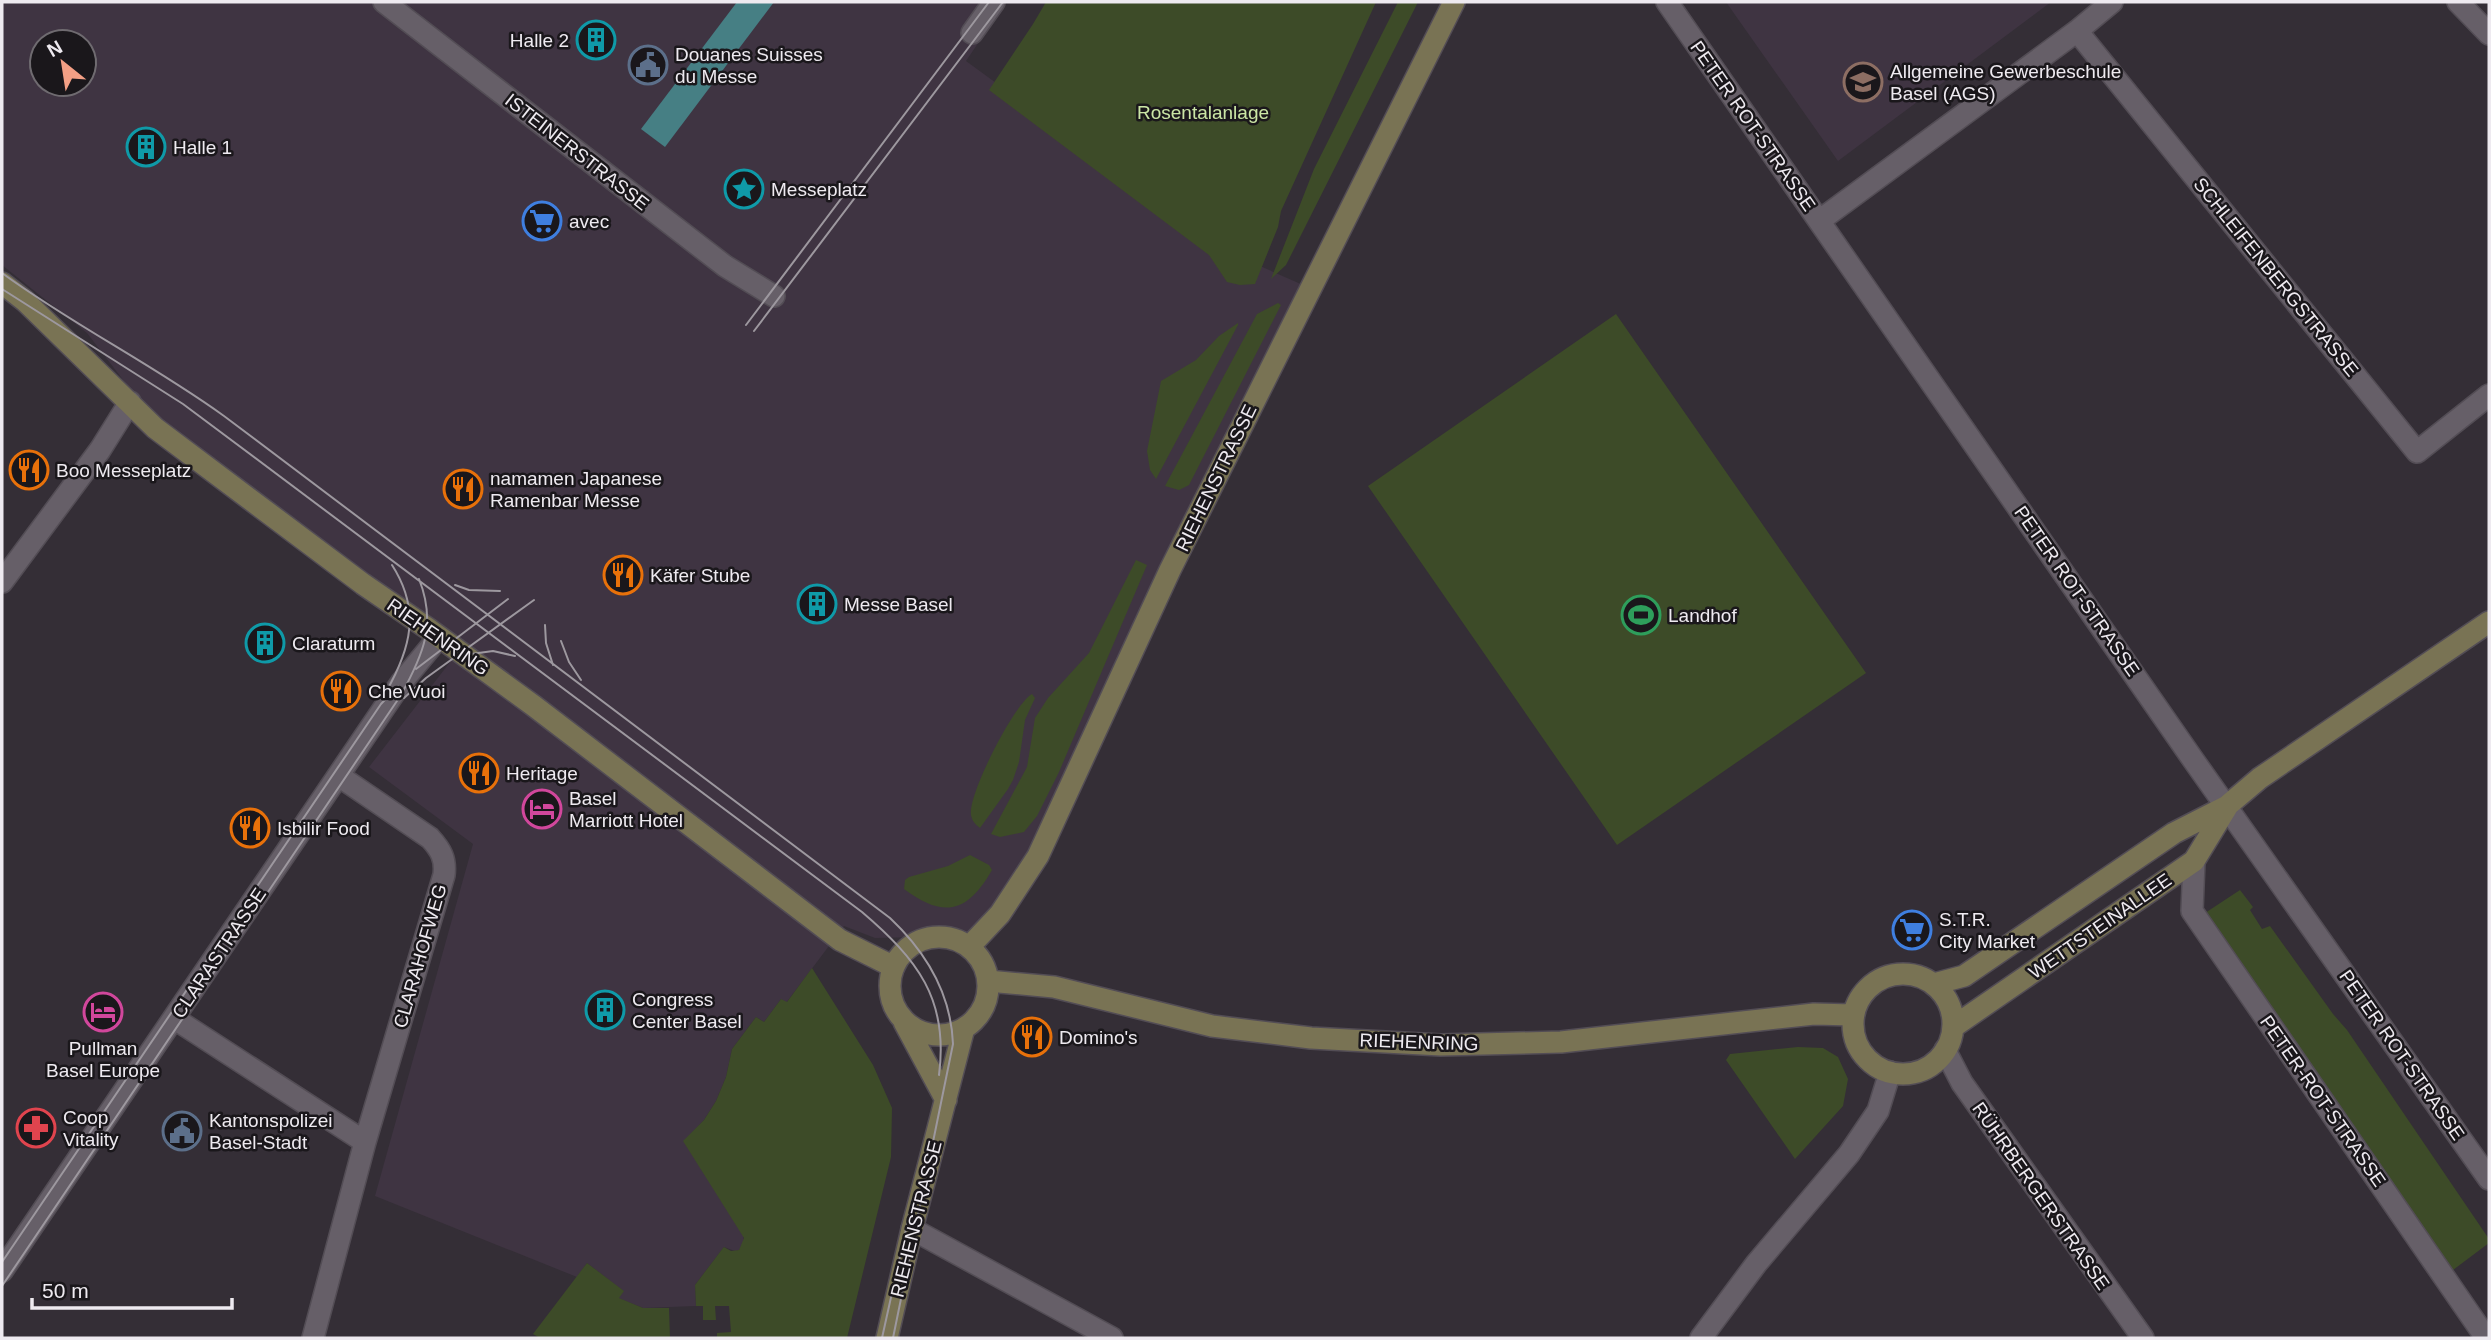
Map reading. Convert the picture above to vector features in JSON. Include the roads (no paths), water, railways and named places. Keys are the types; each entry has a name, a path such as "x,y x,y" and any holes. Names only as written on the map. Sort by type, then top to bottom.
{"main road":[{"name":"RIEHENSTRASSE","path":"970,947 1000,914 1038,856 1170,570 1454,2"},
{"name":"RIEHENRING","path":"2,283 25,301 155,428 363,584 439,636 840,940 894,967"},
{"name":"WETTSTEINALLEE","path":"1934,984 1964,976 2174,833 2227,806 2260,778 2482,626 2489,613"},
{"name":"WETTSTEINALLEE","path":"1953,1027 2194,861 2227,806"},
{"path":"901,1017 923,1032 940,1035 964,1028 975,1019 988,995 988,981 979,956 957,940 928,938 905,951 894,967 891,979 891,993 901,1017 946,1100"},
{"path":"1913,975 1924,977 1934,984 1951,1009 1953,1027 1945,1050 1936,1062 1922,1070 1906,1074 1890,1072 1870,1063 1861,1053 1853,1029 1853,1015 1858,1000 1871,985 1886,976 1913,975"},
{"name":"RIEHENRING","path":"988,981 1054,987 1212,1026 1311,1038 1441,1045 1561,1042 1814,1014 1853,1015"},
{"name":"RIEHENSTRASSE","path":"887,1338 964,1028"}],"street":[{"name":"ISTEINERSTRASSE","path":"384,2 725,266 774,296"},
{"path":"972,33 994,2"},
{"name":"PETER ROT-STRASSE","path":"1667,2 2489,1179"},
{"path":"1819,221 2077,31 2112,2"},
{"path":"2458,2 2489,34"},
{"name":"SCHLEIFENBERGSTRASSE","path":"2077,31 2417,452 2489,395"},
{"path":"2,582 100,450 130,402"},
{"name":"CLARASTRASSE","path":"2,1272 401,683 439,636"},
{"name":"CLARAHOFWEG","path":"313,1338 365,1142 444,875 445,863 440,850 430,838 339,776"},
{"name":"PETER-ROT-STRASSE","path":"2194,861 2192,911 2481,1332"},
{"path":"175,1019 365,1142"},
{"name":"RÜHRBERGERSTRASSE","path":"1945,1050 1962,1083 2143,1338"},
{"path":"1701,1338 1756,1264 1849,1154 1878,1111 1890,1072"},
{"path":"912,1229 1112,1338"}],"water":[{"path":"737,2 774,2 665,147 641,129"}],"tram line":[{"path":"746,325 989,2"},
{"path":"754,331 1003,2"},
{"path":"2,273 224,416 890,918 915,945 942,991 953,1044 893,1338"},
{"path":"2,289 183,404 862,912 882,929 913,964 934,1002 941,1048 939,1075"},
{"path":"386,692 402,660 409,629 407,598 392,565"},
{"path":"2,1286 401,695 416,666 425,639 427,610 419,579"},
{"path":"455,585 469,590 500,591"},
{"path":"416,669 508,599"},
{"path":"404,698 426,678 534,600"},
{"path":"545,625 546,643 553,665"},
{"path":"561,641 569,662 581,680"},
{"path":"464,655 493,651 515,656"},
{"path":"2,1262 381,704 398,686"},
{"path":"882,1338 913,1198"}],"place":[{"name":"Halle 2","path":"596,40"},
{"name":"Douanes Suisses du Messe","path":"648,65"},
{"name":"Allgemeine Gewerbeschule Basel (AGS)","path":"1863,82"},
{"name":"Halle 1","path":"146,147"},
{"name":"Messeplatz","path":"744,189"},
{"name":"avec","path":"542,221"},
{"name":"Boo Messeplatz","path":"29,470"},
{"name":"namamen Japanese Ramenbar Messe","path":"463,489"},
{"name":"Käfer Stube","path":"623,575"},
{"name":"Messe Basel","path":"817,604"},
{"name":"Landhof","path":"1641,615"},
{"name":"Claraturm","path":"265,643"},
{"name":"Che Vuoi","path":"341,691"},
{"name":"Heritage","path":"479,773"},
{"name":"Basel Marriott Hotel","path":"542,809"},
{"name":"Isbilir Food","path":"250,828"},
{"name":"S.T.R. City Market","path":"1912,930"},
{"name":"Congress Center Basel","path":"605,1010"},
{"name":"Pullman Basel Europe","path":"103,1012"},
{"name":"Domino's","path":"1032,1037"},
{"name":"Coop Vitality","path":"36,1128"},
{"name":"Kantonspolizei Basel-Stadt","path":"182,1131"}],"park label":[{"name":"Rosentalanlage","path":"1203,112"}]}
